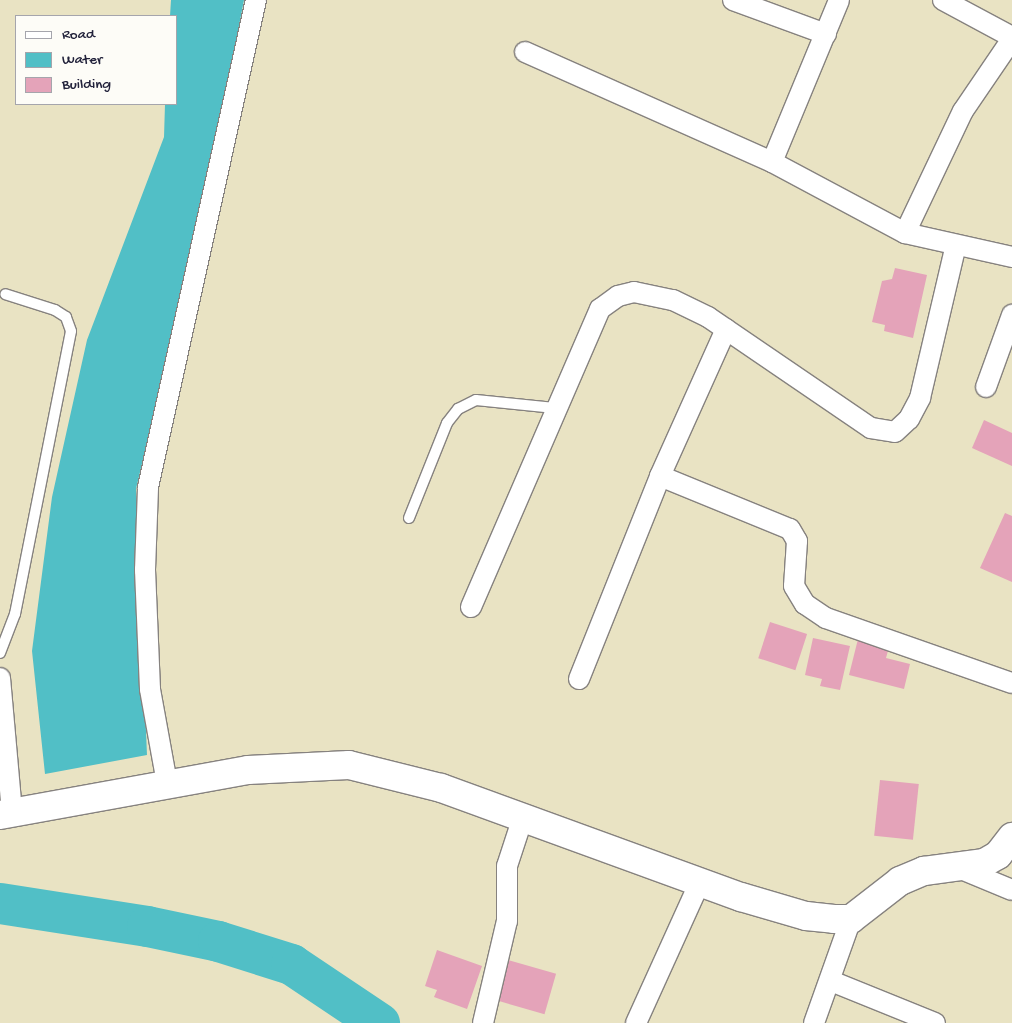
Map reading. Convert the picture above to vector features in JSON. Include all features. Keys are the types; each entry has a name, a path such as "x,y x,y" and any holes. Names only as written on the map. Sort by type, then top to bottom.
{"street":[{"path":"159,785 150,689 145,570 148,487 256,0"},
{"path":"733,0 826,34"},
{"path":"772,162 826,34 838,0"},
{"path":"905,233 963,111 1012,38 943,0"},
{"path":"525,52 772,162 905,233 1012,257"},
{"path":"471,607 555,408 600,309 618,296 634,292 673,300 726,329 871,428 895,432 909,420 920,398 956,245"},
{"path":"986,387 1012,315"},
{"path":"579,679 660,476 726,329"},
{"path":"660,476 790,529 797,541 794,586 805,604 826,618 1012,683"},
{"path":"0,678 15,812 248,770 350,765 441,788 700,882 806,916 851,919"},
{"path":"483,1023 507,921 507,866 523,817"},
{"path":"814,1023 851,919 900,881 924,871 959,868 998,855 1012,837"},
{"path":"959,868 1012,890"},
{"path":"636,1023 700,882"},
{"path":"830,981 935,1023"}],"lane":[{"path":"0,653 15,614 72,332 66,317 55,310 4,294"},
{"path":"409,518 447,423 458,409 476,400 555,408"}],"water":[{"path":"171,0 244,0 209,181 136,489 147,755 45,774 32,651 52,497 87,340 164,137 165,105 178,105 178,15 170,15"}],"building":[{"path":"895,268 927,275 913,338 884,331 885,325 872,322 882,281 892,279"},
{"path":"984,420 1012,433 1012,466 972,448"},
{"path":"1005,513 1012,516 1012,582 980,568"},
{"path":"770,622 807,634 795,670 758,658"},
{"path":"813,638 850,646 840,690 820,686 822,679 805,675"},
{"path":"858,639 889,647 886,658 910,664 904,689 849,675"},
{"path":"880,780 919,784 913,840 874,836"},
{"path":"437,950 482,966 467,1009 434,997 437,990 425,986"},
{"path":"508,960 556,974 544,1014 496,1000"}],"waterway":[{"path":"0,903 147,926 218,941 291,964 379,1023"}]}
